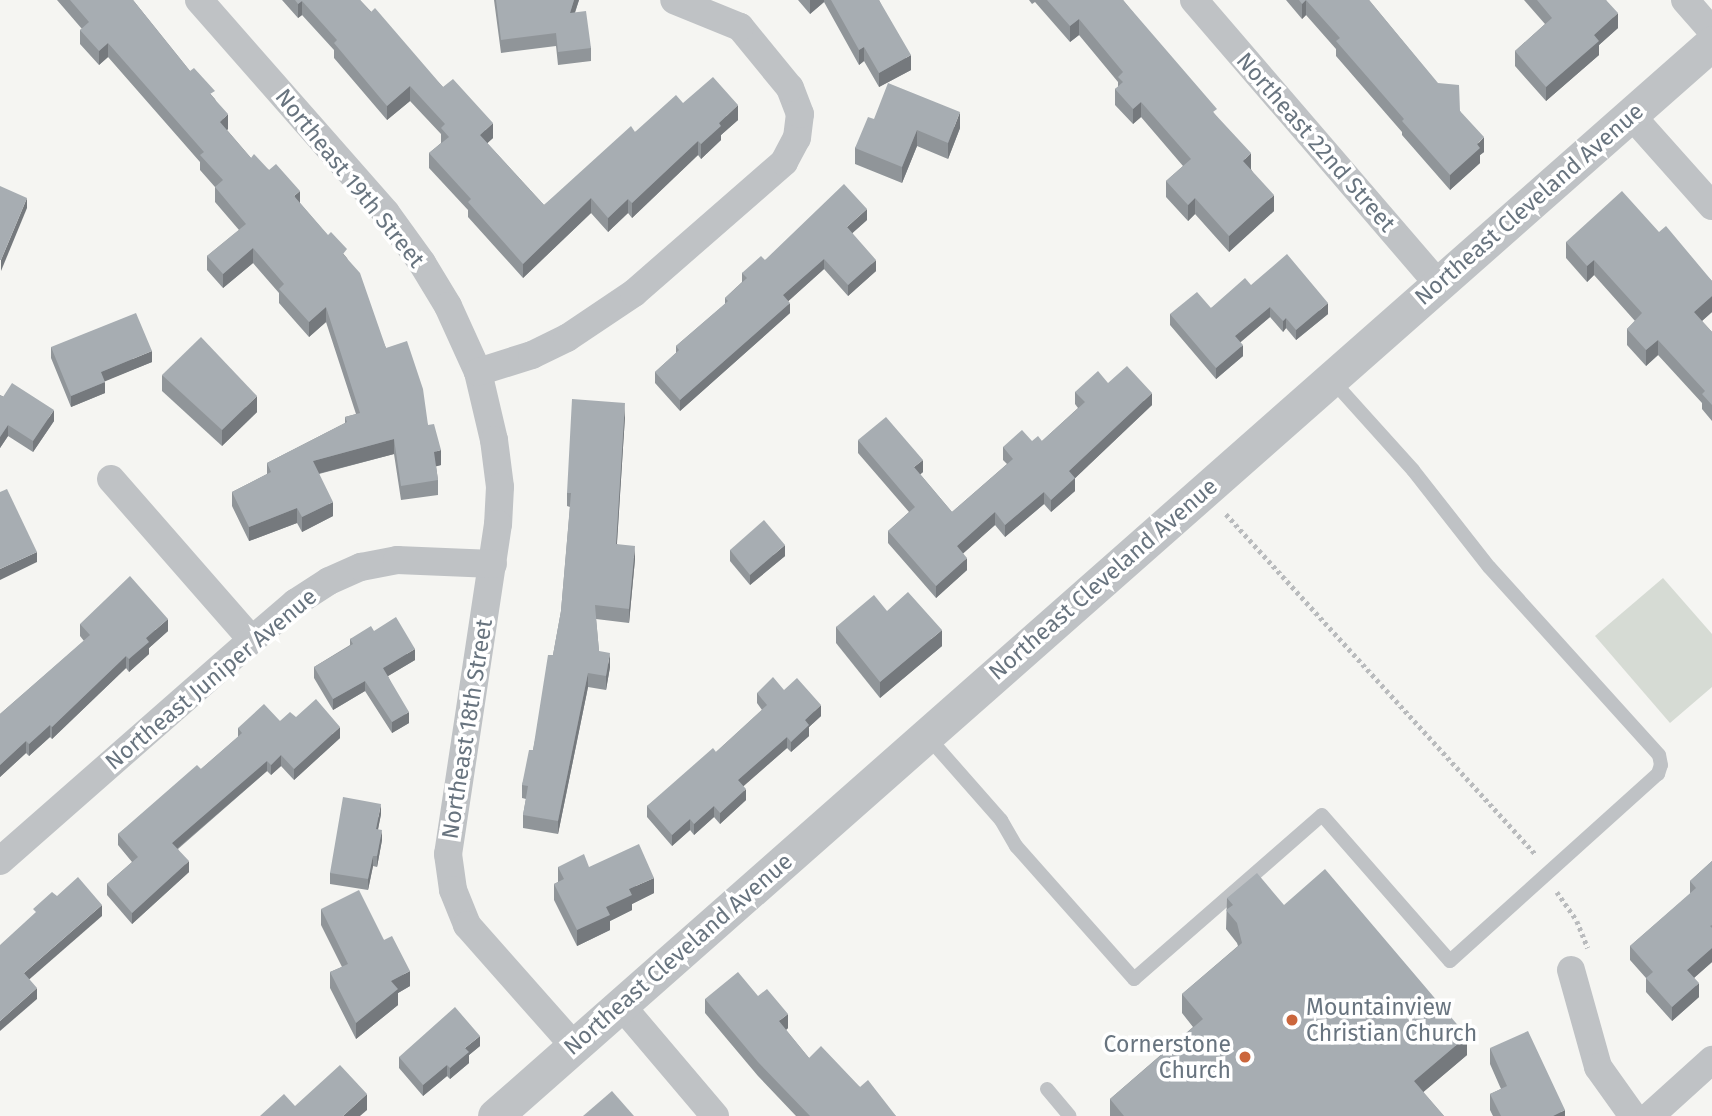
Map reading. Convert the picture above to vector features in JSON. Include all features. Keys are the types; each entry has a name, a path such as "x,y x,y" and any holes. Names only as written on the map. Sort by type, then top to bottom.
{"street":[{"name":"Northeast 19th Street","path":"200,0 386,214 422,263 448,306 478,372"},
{"path":"478,372 532,355 567,338 635,293 783,162 797,138 800,114 790,88 740,27 674,0"},
{"name":"Northeast 22nd Street","path":"1194,0 1438,284"},
{"path":"1685,0 1712,31"},
{"name":"Northeast Cleveland Avenue","path":"495,1116 1712,43"},
{"path":"1631,115 1712,206"},
{"name":"Northeast 18th Street","path":"478,372 494,440 499,487 493,564 448,854 453,890 467,925 574,1046"},
{"path":"111,479 252,640"},
{"name":"Northeast Juniper Avenue","path":"0,861 295,603 329,581 361,567 397,560 493,564"},
{"path":"1571,970 1598,1067 1633,1116"},
{"path":"620,1004 715,1116"},
{"path":"1650,1116 1712,1060"}],"lane":[{"path":"926,735 1001,820 1016,846 1134,979 1322,815 1450,961 1658,774 1661,765 1659,755 1489,567 1413,470 1331,378"},
{"path":"1047,1089 1070,1116"}],"path":[{"path":"1204,490 1397,699 1534,853 1590,946 1571,970"}],"shaded area":[{"path":"1663,578 1712,634 1712,687 1670,723 1595,636"}],"building":[{"path":"70,0 133,0 190,71 194,68 215,91 210,94 228,114 220,122 251,158 254,154 269,170 276,164 300,191 294,196 328,235 331,232 347,249 343,254 360,273 386,348 407,341 423,389 428,425 434,424 441,450 434,452 438,480 401,486 394,439 313,461 333,502 302,517 297,508 249,527 232,492 271,472 267,463 347,422 345,417 360,413 326,307 309,322 279,289 284,284 253,248 223,274 207,256 246,224 215,187 223,180 200,155 204,152 108,43 99,51 80,30 89,22"},
{"path":"295,0 360,0 371,12 375,8 443,87 453,79 493,123 480,135 544,205 631,126 635,132 676,95 683,103 713,77 738,105 719,123 721,126 701,144 698,141 632,203 628,199 608,218 591,198 523,264 468,202 471,199 429,153 449,137 441,128 445,124 410,86 387,106 334,43 337,40 302,1 298,4"},
{"path":"496,0 574,0 570,13 586,11 591,48 558,52 556,33 501,40"},
{"path":"831,0 879,0 911,55 879,73 864,47 859,50"},
{"path":"1047,0 1123,0 1217,109 1213,112 1251,153 1243,161 1274,195 1229,236 1195,198 1188,205 1166,181 1191,159 1141,102 1133,109 1115,89 1123,82 1118,77 1123,72 1079,19 1070,26"},
{"path":"1306,0 1369,0 1438,83 1459,85 1460,111 1484,137 1477,144 1480,148 1450,175 1336,41 1340,38"},
{"path":"1537,0 1606,0 1618,13 1594,35 1599,41 1546,87 1515,51 1552,18"},
{"path":"888,83 960,112 948,143 917,130 902,167 855,148 868,117 874,119"},
{"path":"844,184 867,209 847,227 876,260 848,285 824,259 783,295 790,303 680,400 655,372 679,350 676,346 728,301 725,298 747,278 742,273 761,256 765,260"},
{"path":"0,186 27,198 1,260 0,260"},
{"path":"1622,191 1659,232 1666,226 1712,281 1712,296 1694,312 1712,332 1712,405 1702,394 1705,391 1658,340 1646,350 1627,329 1642,313 1594,260 1587,266 1566,242"},
{"path":"1287,254 1328,303 1296,330 1286,318 1283,321 1270,307 1235,336 1243,345 1216,368 1170,314 1197,292 1211,308 1245,278 1251,285"},
{"path":"136,313 152,351 101,372 105,382 71,396 51,347"},
{"path":"201,337 257,396 222,430 162,375"},
{"path":"1127,366 1152,393 1069,471 1075,478 1051,500 1044,492 1005,525 995,512 957,546 967,558 936,586 888,531 915,507 858,440 886,417 923,460 914,467 952,512 1013,459 1003,447 1022,430 1032,441 1038,436 1042,441 1085,402 1075,392 1098,371 1108,383"},
{"path":"12,383 54,410 33,441 8,425 0,437 0,395 3,397"},
{"path":"572,399 625,403 616,544 635,546 629,609 595,605 599,651 610,653 606,676 588,673 558,821 523,815 528,786 522,785 529,750 533,750 548,655 553,655 561,611 571,493 567,493"},
{"path":"7,489 37,552 0,569 0,492"},
{"path":"764,520 785,545 750,575 730,550"},
{"path":"130,576 168,619 146,638 149,642 129,659 126,656 52,727 50,725 29,744 26,741 0,765 0,714 90,635 80,624"},
{"path":"908,592 942,630 880,682 836,627 874,595 887,611"},
{"path":"396,617 415,649 383,668 409,712 392,722 365,681 333,699 314,667 353,644 350,639 371,626 374,631"},
{"path":"773,677 784,690 797,678 821,705 805,720 809,725 791,742 787,737 738,780 746,789 720,813 714,806 694,824 690,819 672,835 647,806 713,748 716,752 767,705 757,693"},
{"path":"316,699 340,727 294,769 281,755 271,765 267,761 172,843 189,861 132,913 107,884 138,857 118,834 197,765 201,769 242,733 238,728 264,704 280,721 290,712 296,717"},
{"path":"343,797 381,804 376,829 382,830 377,856 373,856 368,879 330,873"},
{"path":"639,844 654,878 629,889 632,895 606,907 610,915 577,930 554,884 564,879 558,867 584,854 589,867"},
{"path":"1712,861 1712,948 1687,970 1699,983 1672,1007 1646,978 1653,972 1630,946 1696,888 1690,881"},
{"path":"1325,869 1467,1036 1414,1081 1444,1116 1124,1116 1110,1099 1203,1019 1182,994 1242,943 1237,923 1226,910 1233,905 1227,898 1257,873 1284,905"},
{"path":"78,877 102,905 24,973 37,988 0,1021 0,945 36,912 33,909 52,892 57,896"},
{"path":"359,890 384,940 392,936 410,971 391,981 398,989 356,1023 330,972 348,964 321,909"},
{"path":"738,972 758,996 767,989 788,1014 779,1021 809,1058 821,1046 860,1087 868,1080 896,1116 810,1116 758,1062 705,999"},
{"path":"455,1007 480,1036 465,1048 469,1052 450,1068 447,1065 423,1085 399,1057"},
{"path":"1528,1031 1565,1110 1553,1116 1501,1116 1490,1094 1507,1086 1490,1048"},
{"path":"340,1065 367,1094 343,1116 260,1116 284,1094 295,1106"},
{"path":"612,1091 634,1116 583,1116"}],"place":[{"name":"Mountainview Christian Church","path":"1292,1020"},
{"name":"Cornerstone Church","path":"1245,1057"}]}
